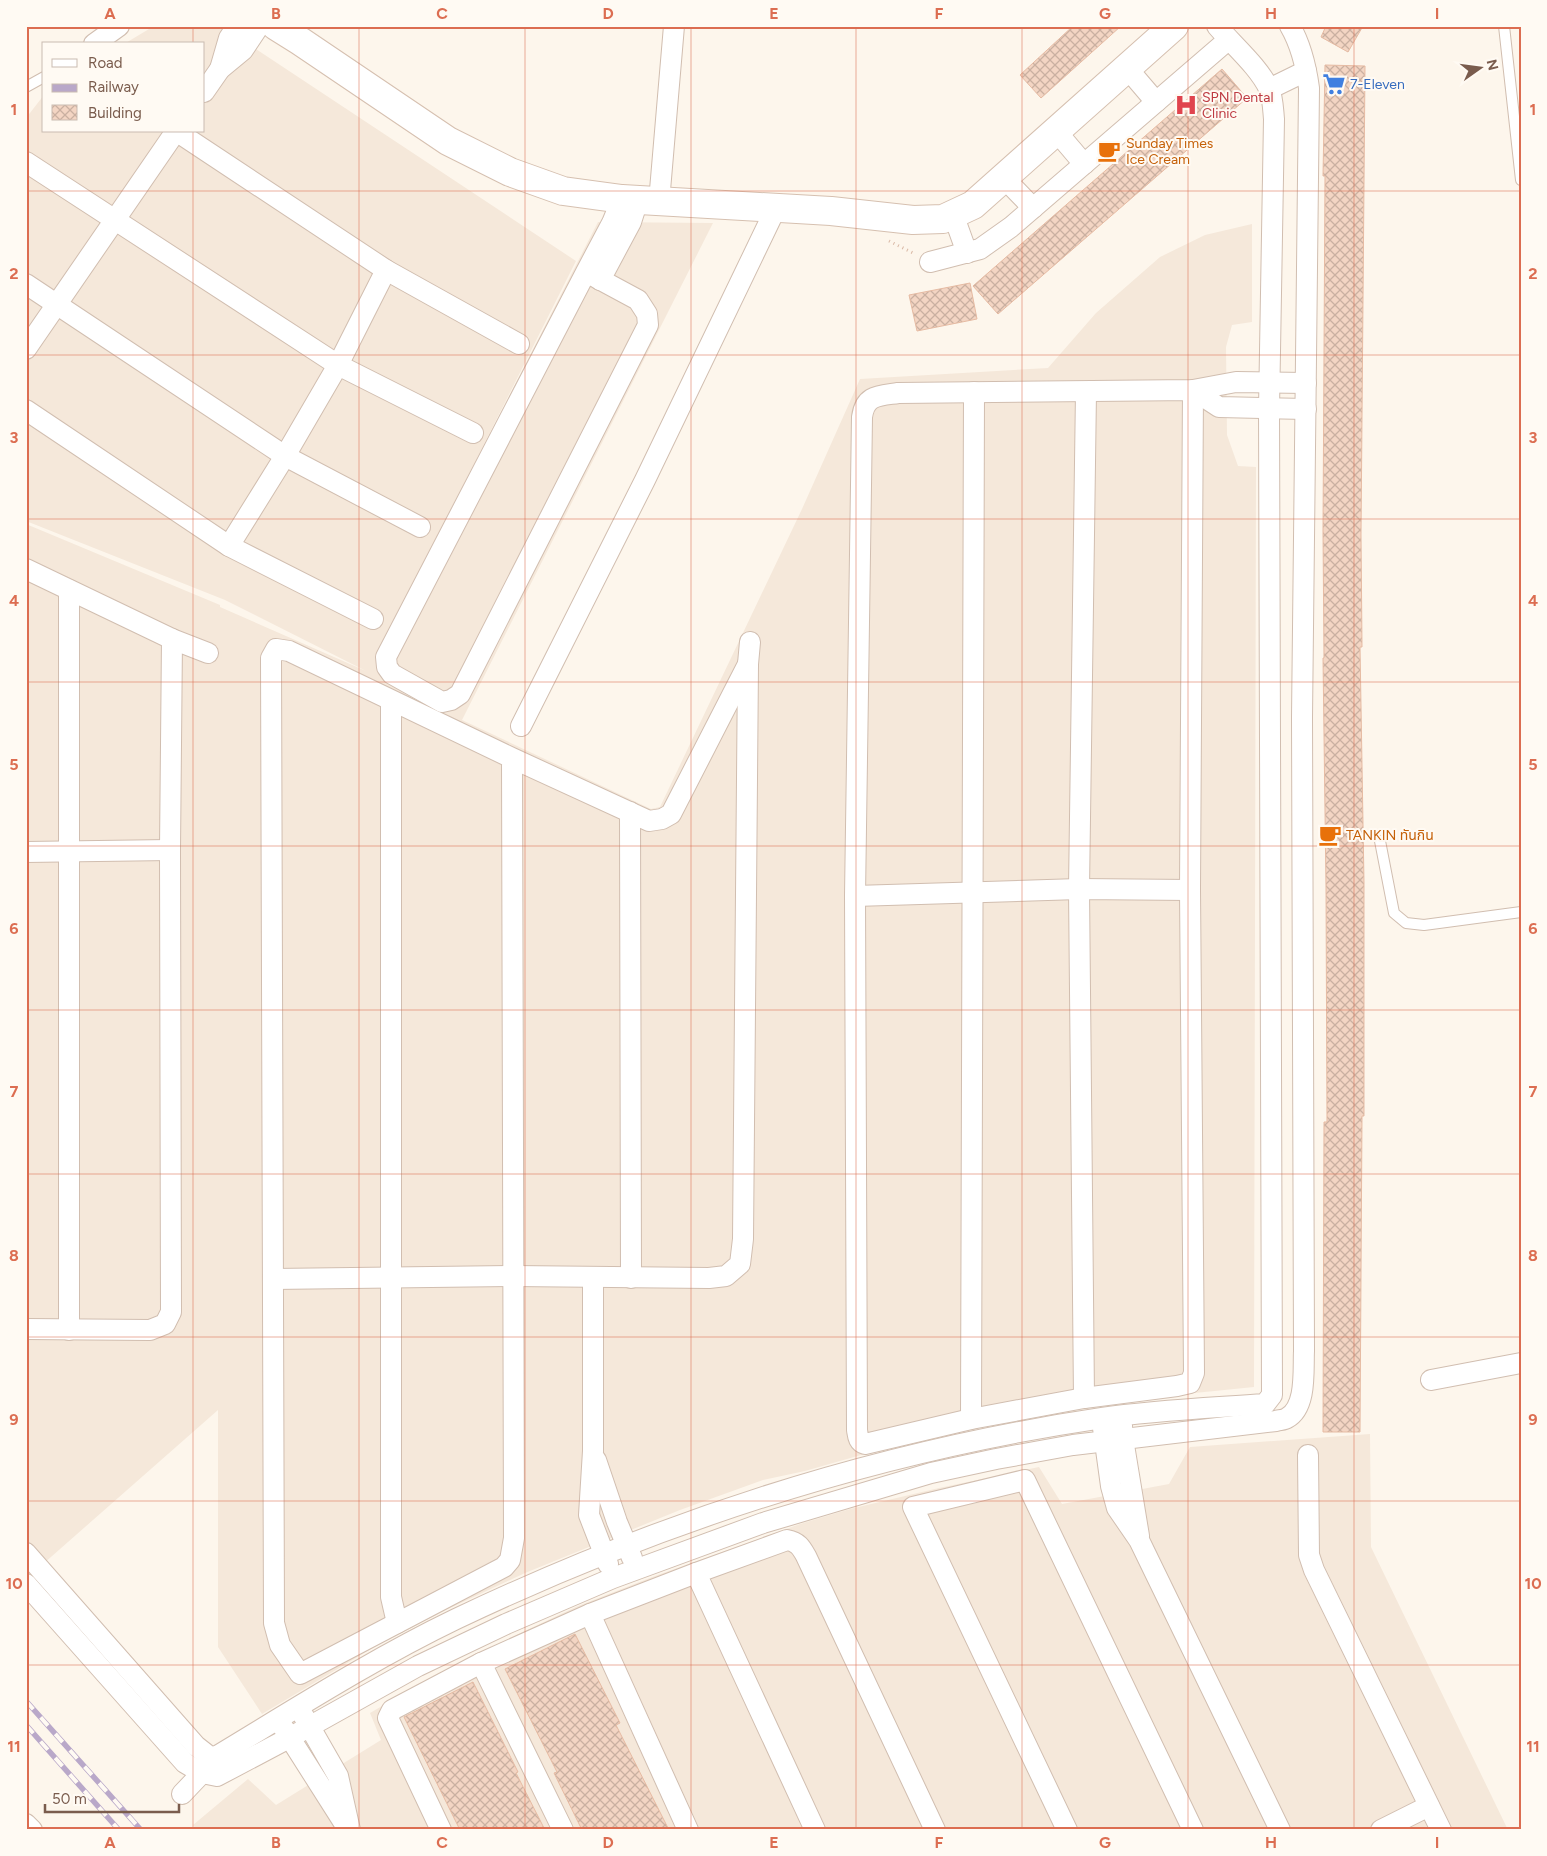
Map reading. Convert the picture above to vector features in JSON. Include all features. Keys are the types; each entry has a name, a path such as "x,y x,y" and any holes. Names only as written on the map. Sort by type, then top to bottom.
{"street":[{"path":"97,42 119,26"},
{"path":"220,69 229,38 237,26"},
{"path":"205,91 220,69 243,50 259,26"},
{"path":"593,276 638,300 647,314 648,325 460,694 451,700 442,702 392,674 387,667 386,657 593,276 612,223 640,200 674,26"},
{"path":"290,30 448,142 510,172 564,191 640,200 831,211 913,220 943,219 973,205 1174,26"},
{"path":"26,1553 196,1746 206,1765 217,1776 310,1727 418,1666 506,1624 613,1578 763,1523 856,1494 940,1471 996,1459 1113,1440 1276,1421 1288,1418 1295,1410 1302,1397 1304,1351 1302,718 1309,88 1296,36 1290,26"},
{"path":"182,1794 206,1765 217,1756 413,1641 456,1619 603,1553 768,1496 848,1472 983,1439 1102,1418 1265,1404 1272,1395 1269,382 1274,119 1269,89 1256,70 1222,33 1156,102 1011,228 980,249 930,262"},
{"path":"1127,68 1156,102"},
{"path":"1269,89 1306,71"},
{"path":"1056,131 1084,164"},
{"path":"26,349 175,132"},
{"path":"178,132 386,270 518,344"},
{"path":"26,162 338,365 472,434"},
{"path":"1004,178 1033,208"},
{"path":"520,726 645,480 776,208"},
{"path":"953,214 967,252"},
{"path":"230,546 286,456 338,365 386,270"},
{"path":"26,284 286,456 420,527"},
{"path":"1193,390 1190,890 1194,1373 1190,1383 1177,1386 1084,1398 971,1419 865,1444 859,1440 857,1430 855,896 862,418 864,407 870,400 878,396 898,393 1193,390 1236,382 1306,383"},
{"path":"1193,390 1220,407 1306,409"},
{"path":"971,1419 971,892 974,392"},
{"path":"1084,1398 1080,889 1086,392"},
{"path":"26,410 230,546 373,619"},
{"path":"26,569 172,639 208,653"},
{"path":"69,590 69,1330"},
{"path":"26,1329 150,1330 165,1324 171,1312 170,850 172,639"},
{"path":"273,1279 513,1276 593,1278 717,1277 726,1276 740,1264 743,1238 748,664 750,642"},
{"path":"512,758 514,1538 510,1560 504,1568 300,1674 280,1645 274,1622 271,658 276,649 288,651 649,821 662,820 671,814 748,664"},
{"path":"392,701 391,1597 397,1623"},
{"path":"1271,719 1302,718"},
{"path":"630,812 630,1278"},
{"path":"26,852 170,850"},
{"path":"855,896 1080,889 1190,890"},
{"path":"1272,1064 1304,1063"},
{"path":"593,1278 593,1451 588,1516 613,1578"},
{"path":"1431,1380 1521,1362"},
{"path":"1273,1384 1302,1397"},
{"path":"1113,1440 1122,1416"},
{"path":"1102,1418 1113,1440 1139,1540 1280,1830"},
{"path":"593,1451 617,1522 637,1569"},
{"path":"1308,1454 1309,1555 1314,1570 1441,1830"},
{"path":"848,1472 856,1494"},
{"path":"1067,1830 913,1507 1025,1480 1193,1830"},
{"path":"440,1830 388,1718 392,1710 482,1663 590,1614 696,1572 787,1540 794,1541 800,1546 934,1830"},
{"path":"696,1572 816,1830"},
{"path":"26,1584 185,1763 206,1765"},
{"path":"590,1614 688,1830"},
{"path":"482,1663 563,1830"},
{"path":"299,1707 338,1776 349,1830"},
{"path":"279,1719 289,1738 349,1830"},
{"path":"1381,1830 1429,1806"},
{"path":"26,1824 32,1830"}],"lane":[{"path":"1504,26 1521,180"},
{"path":"26,87 42,78"},
{"path":"1380,840 1394,913 1406,923 1424,925 1521,912"}],"shaded area":[{"path":"154,26 221,26 576,261 462,488 598,222 713,223 462,720 651,809 660,807 802,509 860,379 1048,368 1096,313 1160,257 1205,235 1252,224 1252,322 1232,325 1226,347 1227,435 1238,466 1256,467 1254,1387 1076,1405 875,1451 805,1471 763,1480 680,1510 525,1573 448,1609 376,1646 262,1714 218,1647 218,1410 43,1564 26,1545 26,524 220,605 220,607 366,671 225,600 26,521 26,118 42,98 42,132 205,132 205,42 127,42"},
{"path":"1370,1434 1371,1547 1508,1830 197,1830 193,1825 248,1779 276,1805 381,1740 370,1713 425,1681 504,1641 578,1606 800,1524 850,1509 1039,1467 1062,1504 1169,1484 1190,1447"}],"building":[{"path":"1073,26 1121,26 1041,98 1020,75"},
{"path":"1326,26 1363,26 1348,52 1321,37"},
{"path":"1325,65 1365,66 1361,535 1362,647 1360,647 1364,883 1364,1116 1362,1116 1360,1432 1323,1432 1324,1122 1327,1122 1323,658 1325,176 1323,176"},
{"path":"1222,69 1247,98 998,314 973,286"},
{"path":"970,283 977,319 917,331 909,295"},
{"path":"575,1634 620,1723 616,1725 669,1830 582,1830 554,1773 557,1772 505,1669"},
{"path":"473,1682 545,1830 460,1830 404,1717"}],"railway":[{"path":"26,1701 141,1830"},
{"path":"26,1725 119,1830"}],"place":[{"name":"7-Eleven","path":"1334,84"},
{"name":"SPN Dental Clinic","path":"1186,105"},
{"name":"Sunday Times Ice Cream","path":"1109,151"},
{"name":"TANKIN ทันกิน","path":"1330,835"}]}
